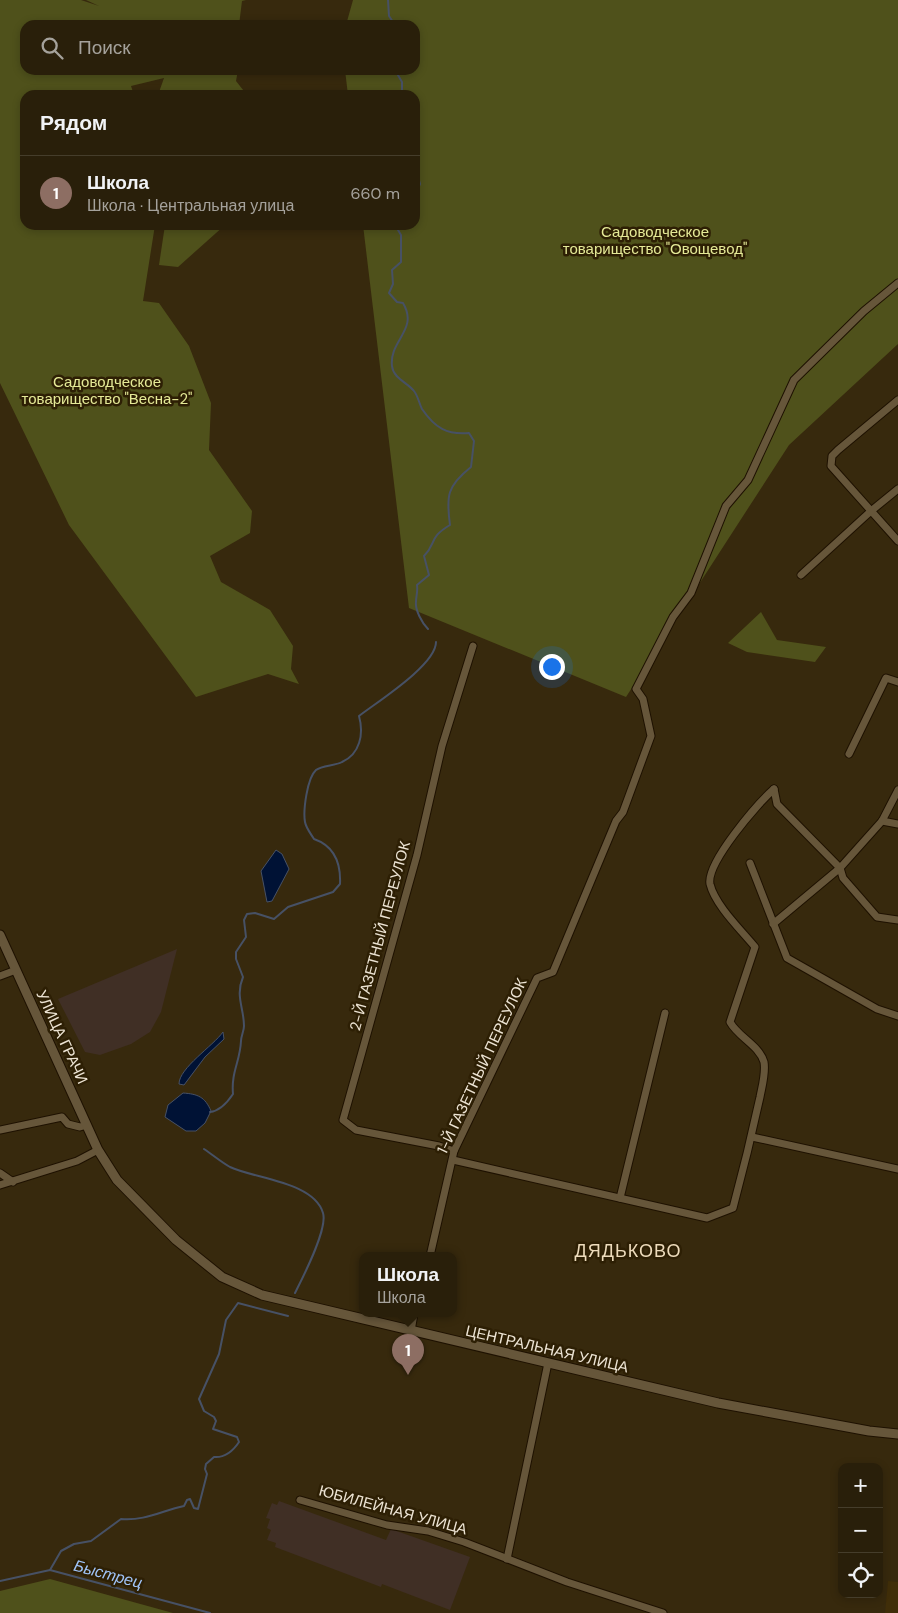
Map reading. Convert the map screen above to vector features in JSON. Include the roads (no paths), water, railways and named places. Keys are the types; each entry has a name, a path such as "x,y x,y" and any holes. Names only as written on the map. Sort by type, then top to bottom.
{"street":[{"name":"1-Й ГАЗЕТНЫЙ ПЕРЕУЛОК","path":"431,1252 454,1160 454,1151 537,978 553,972 616,821 623,812 651,736 643,699 636,689 673,618 691,593 726,506 748,480 794,380 864,311 898,283"},
{"path":"898,400 838,450 832,456 831,466 898,541"},
{"path":"801,575 871,510 898,489"},
{"name":"2-Й ГАЗЕТНЫЙ ПЕРЕУЛОК","path":"454,1151 439,1146 356,1130 343,1120 417,855 436,771 473,646"},
{"path":"849,754 886,678 898,682"},
{"path":"454,1160 707,1218 733,1208 752,1137 764,1075 764,1062 756,1049 735,1031 730,1022 755,947 723,909 710,883 712,872 737,830 759,803 774,789 777,804 840,868 843,878 877,917 898,920"},
{"path":"773,924 840,868 882,820 898,790"},
{"path":"882,820 898,824"},
{"path":"750,863 787,958 877,1009 898,1016"},
{"name":"УЛИЦА ГРАЧИ","path":"0,935 98,1150"},
{"path":"0,976 16,970"},
{"path":"620,1198 665,1013"},
{"path":"0,1130 62,1117 68,1124 80,1127 87,1125"},
{"path":"752,1137 898,1169"},
{"path":"0,1185 76,1161 98,1150"},
{"name":"ЦЕНТРАЛЬНАЯ УЛИЦА","path":"98,1150 117,1180 176,1240 222,1277 262,1295 718,1403 869,1431 898,1434"},
{"path":"0,1173 12,1182"},
{"path":"411,1331 413,1317"},
{"path":"507,1559 548,1363"},
{"name":"ЮБИЛЕЙНАЯ УЛИЦА","path":"300,1500 387,1525 428,1531 567,1582 663,1613"}],"water":[{"path":"276,850 282,854 289,869 272,901 267,902 261,871"},
{"path":"223,1032 224,1039 205,1057 184,1085 179,1084 184,1071"},
{"path":"183,1093 200,1097 206,1102 211,1111 205,1123 196,1131 186,1131 165,1117 168,1105"}],"waterway":[{"path":"388,0 389,16 392,20"},
{"path":"398,75 402,82 402,90"},
{"path":"398,230 401,235 401,262 392,270 393,284 389,293 397,302 403,303 408,321 392,357 393,370 414,391 422,409 432,421 442,429 454,433 469,433 474,441 471,467 457,480 450,492 448,506 450,525 438,534 424,556 429,575 417,585 416,605 419,616 428,629"},
{"path":"210,1112 223,1106 233,1094 233,1079 244,1026 240,996 243,977 236,959 236,952 246,937 244,920 247,914 255,913 274,919 288,907 333,892 340,884 339,869 335,856 327,846 314,839 307,829 305,810 310,780 319,768 339,763 353,754 357,749 361,736 359,716 416,672 427,661 436,642"},
{"path":"204,1149 230,1167 296,1188 308,1194 317,1203 323,1213 322,1230 314,1253 295,1293"},
{"path":"50,1570 61,1551 74,1544 91,1541 121,1519 138,1519 153,1515 184,1506 187,1500 190,1499 194,1508 198,1509 207,1474 206,1464 214,1457 228,1453 239,1442 237,1437 213,1429 216,1421 214,1417 204,1411 199,1399 219,1354 226,1320 238,1303 288,1316"},
{"name":"Быстрец","path":"0,1581 50,1570 210,1613"}],"place":[{"name":"Школа","path":"408,1375"}],"district":[{"name":"ДЯДЬКОВО","path":"628,1251"}],"park label":[{"name":"Садоводческое товарищество \"Овощевод\"","path":"655,240"},
{"name":"Садоводческое товарищество \"Весна-2\"","path":"107,390"}]}
